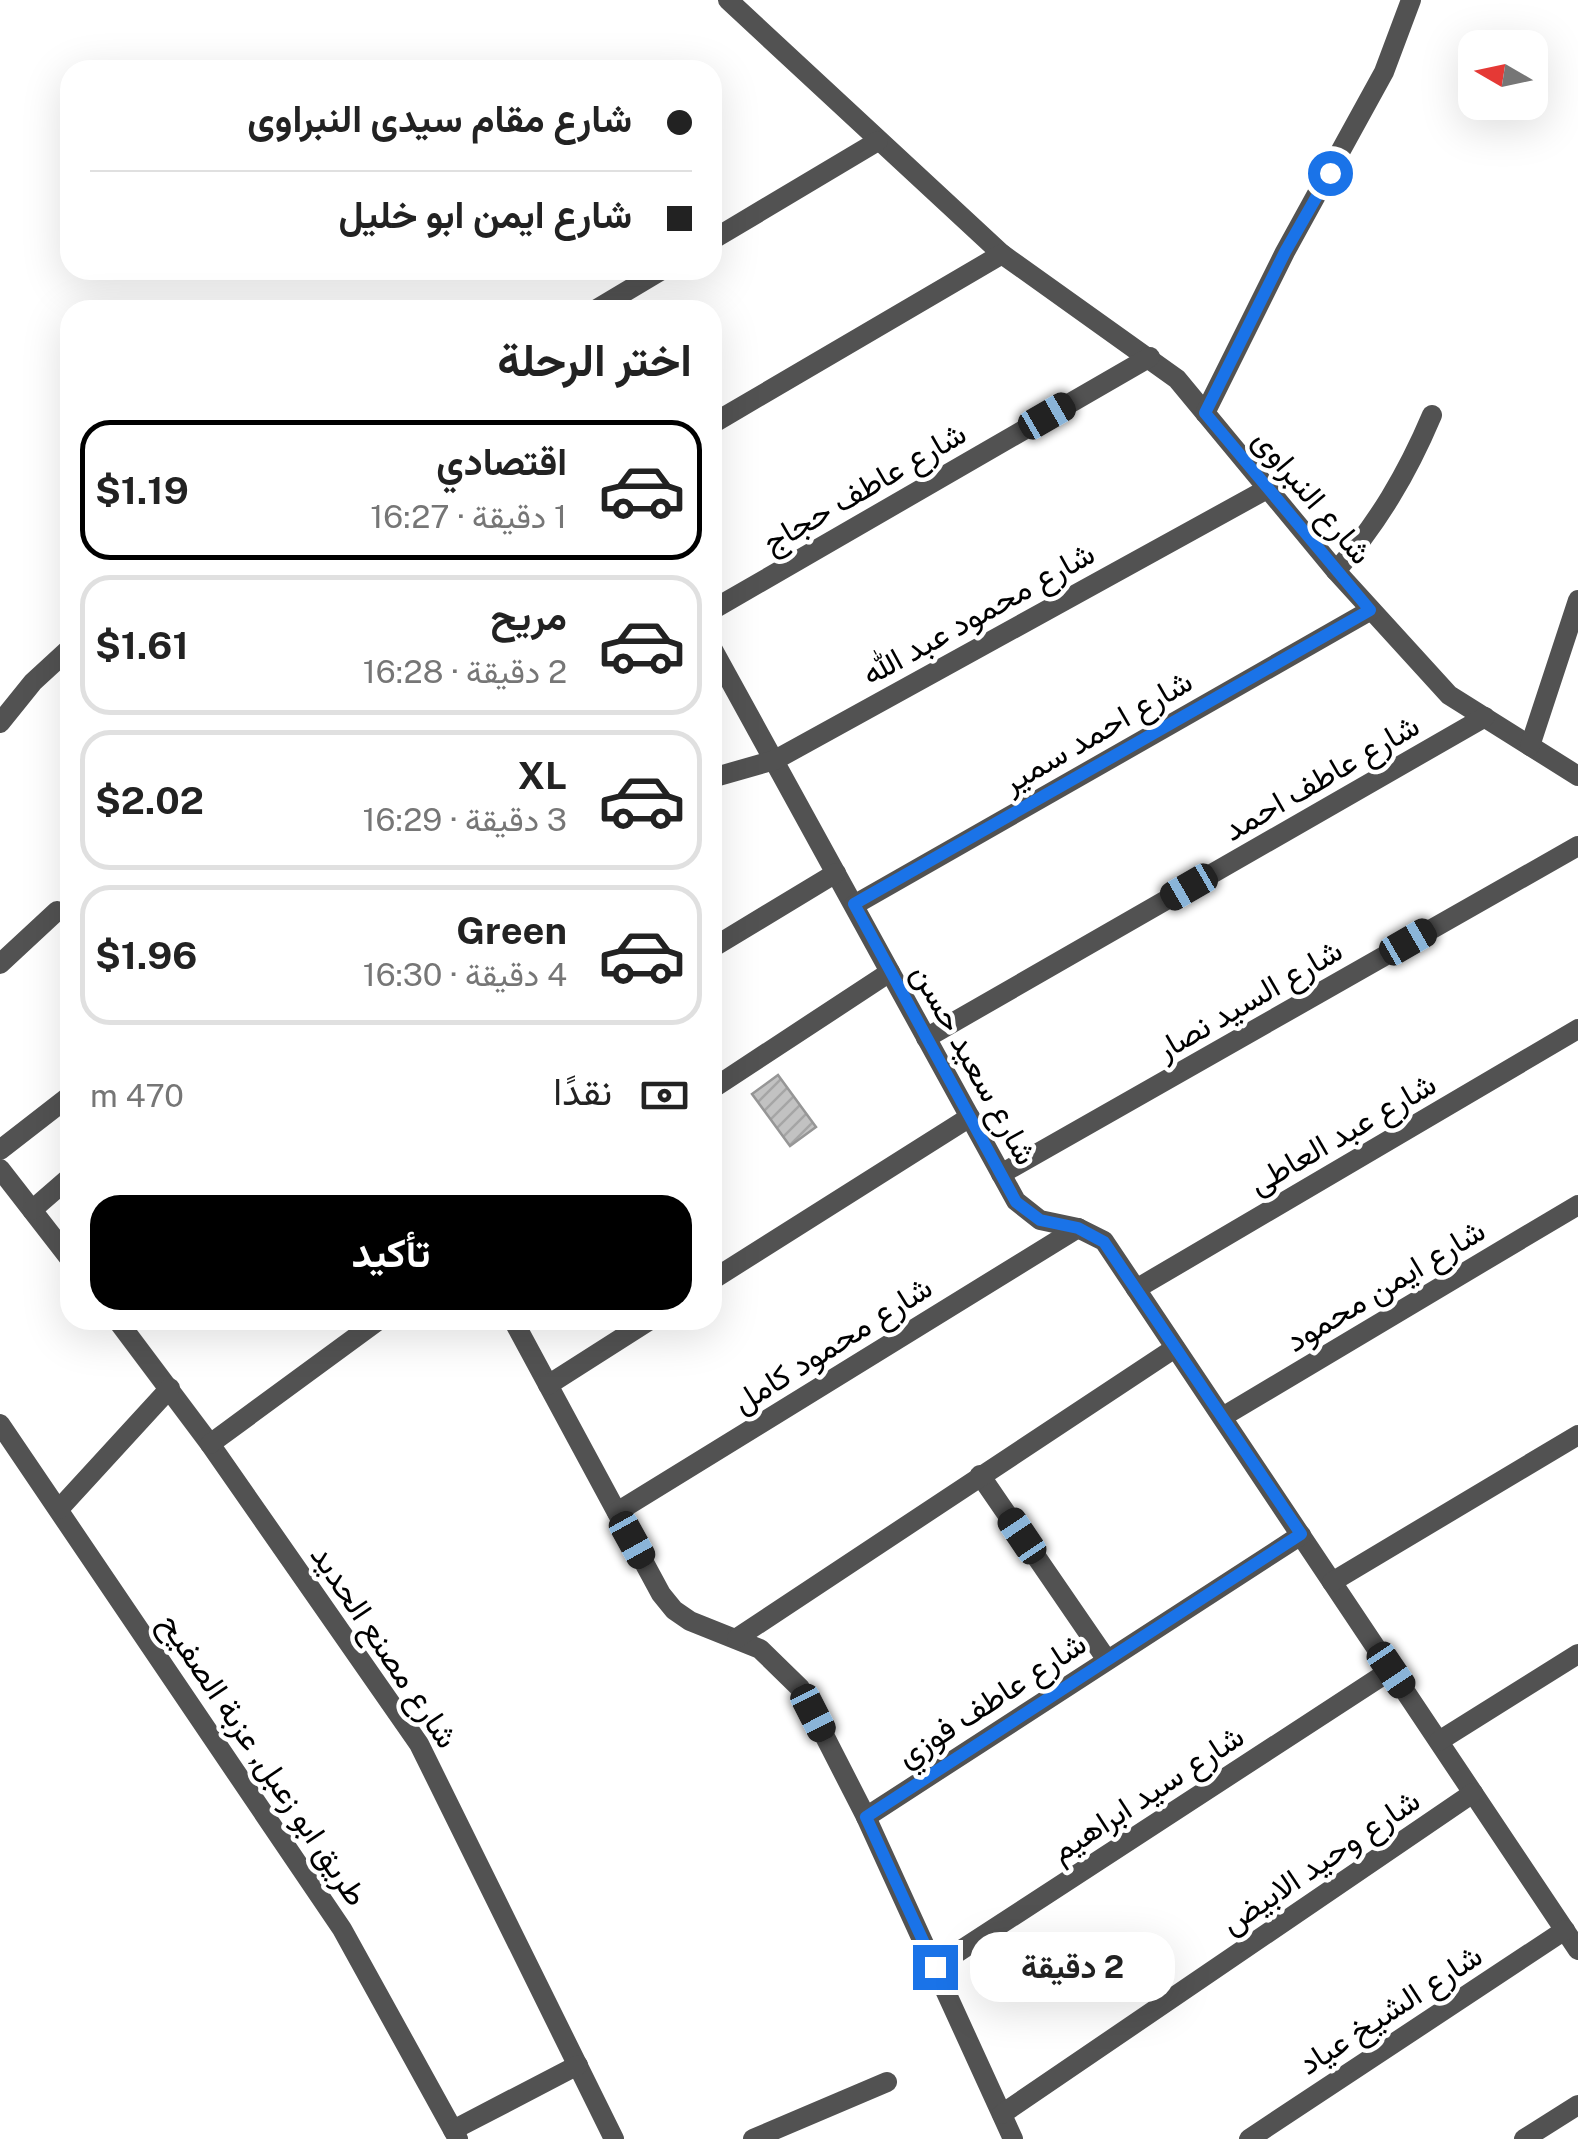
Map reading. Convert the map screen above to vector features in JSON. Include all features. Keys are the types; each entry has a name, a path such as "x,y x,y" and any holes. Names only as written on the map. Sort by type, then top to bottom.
{"street":[{"name":"شارع النبراوى","path":"728,0 1002,254 1177,378 1336,571 1449,695 1578,776"},
{"path":"1205,413 1285,252 1384,72 1411,0"},
{"path":"722,234 878,140"},
{"path":"722,418 1002,254"},
{"path":"611,300 645,280"},
{"name":"شارع عاطف حجاج","path":"722,604 1150,356"},
{"path":"1336,571 1366,537 1392,498 1432,415"},
{"name":"شارع محمود عبد الله","path":"722,775 775,760 1267,488"},
{"path":"1530,746 1578,600"},
{"name":"شارع احمد سمير","path":"854,904 1370,610"},
{"path":"0,723 33,682 60,657"},
{"name":"شارع سعيد حسن","path":"722,666 1016,1202 1040,1220 1078,1228 1104,1242 1578,1950"},
{"name":"شارع عاطف احمد","path":"926,1038 1485,717"},
{"name":"شارع السيد نصار","path":"1001,1174 1578,846"},
{"path":"722,942 836,872"},
{"path":"0,964 58,911"},
{"path":"722,1083 890,972"},
{"name":"شارع عبد العاطى","path":"1136,1288 1578,1030"},
{"path":"0,1150 60,1103"},
{"path":"722,1274 970,1118"},
{"path":"0,1169 60,1247"},
{"path":"32,1210 60,1186"},
{"name":"شارع ايمن محمود","path":"1224,1416 1578,1205"},
{"name":"شارع محمود كامل","path":"617,1512 1078,1228"},
{"name":"شارع مصنع الحديد","path":"132,1330 419,1744 578,2065 606,2136"},
{"path":"210,1444 364,1330"},
{"path":"518,1330 674,1610 760,1649 800,1688 866,1817 1014,2139"},
{"path":"548,1384 634,1330"},
{"path":"736,1638 1175,1348"},
{"path":"59,1508 170,1388"},
{"name":"طريق ابو زعبل, عزبة الصفيح","path":"0,1424 342,1928 456,2134"},
{"path":"1332,1582 1578,1434"},
{"path":"980,1475 1106,1660"},
{"name":"شارع عاطف فوزي","path":"866,1817 1301,1534"},
{"path":"1439,1741 1578,1654"},
{"name":"شارع سيد ابراهيم","path":"935,1967 1391,1670"},
{"name":"شارع وحيد الابيض","path":"1002,2114 1473,1793"},
{"name":"شارع الشيخ عياد","path":"1249,2139 1566,1930"},
{"path":"456,2134 578,2065"},
{"path":"753,2139 887,2082"},
{"path":"1524,2139 1578,2105"}],"building":[{"path":"778,1075 816,1127 790,1146 752,1094"}],"route":[{"path":"935,1967 866,1817 1301,1534 1104,1242 1078,1228 1040,1220 1016,1202 854,904 1370,610 1205,413 1285,252 1330,173"}]}
